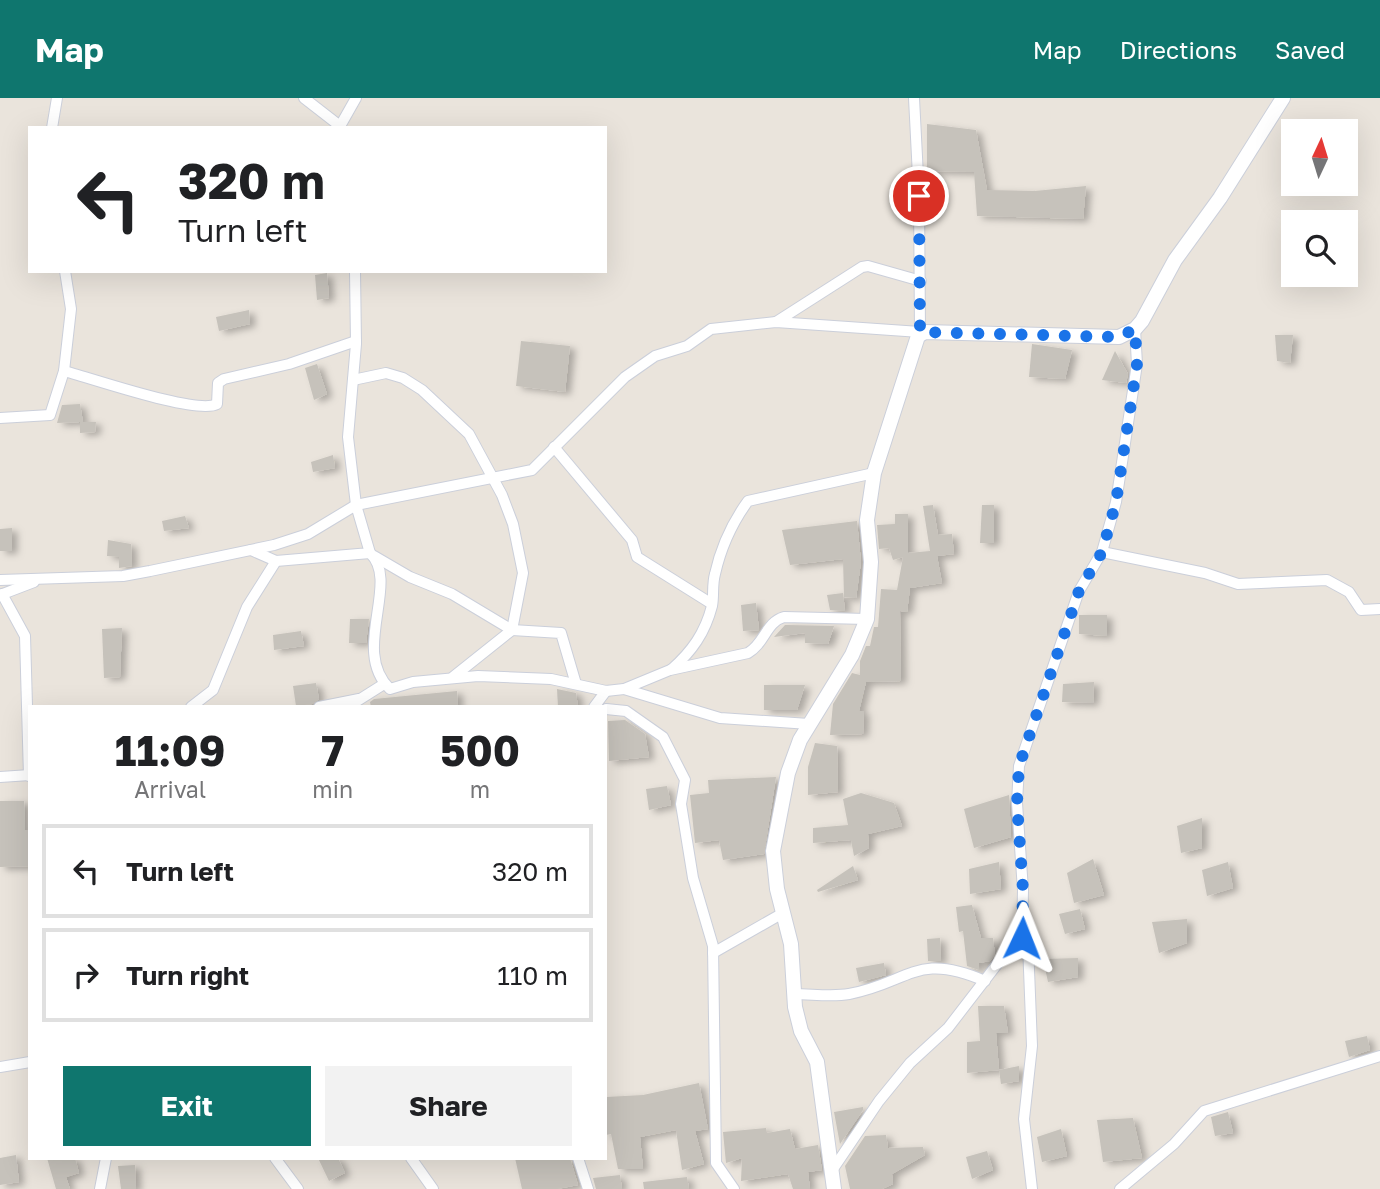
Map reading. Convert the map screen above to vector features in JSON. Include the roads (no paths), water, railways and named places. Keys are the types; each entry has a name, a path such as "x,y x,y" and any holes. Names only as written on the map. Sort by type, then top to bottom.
{"street":[{"path":"52,126 57,98"},
{"path":"304,98 338,126"},
{"path":"340,126 356,98"},
{"path":"834,1189 817,1062 801,1031 794,995 791,944 773,851 788,773 800,740 852,655 867,619 871,562 867,520 874,473 920,332 921,281 914,98"},
{"path":"0,580 123,576 251,550 308,534 356,505 532,470 625,377 655,356 687,346 711,329 776,322 884,327 920,332 1119,337 1135,329 1175,260 1220,198 1283,98"},
{"path":"776,322 862,267 921,281"},
{"path":"0,418 50,415 64,371 71,309 65,273"},
{"path":"355,273 356,341 348,437 356,505 380,577 373,654 384,684 390,690 413,682 453,677 518,676 606,691 624,689 670,670 748,653 759,647 772,622 784,617 867,619"},
{"path":"1033,1189 1024,1119 1032,1046 1028,944 1022,938 1023,890 1017,803 1019,766 1079,591 1102,552 1116,502 1137,364 1135,329"},
{"path":"64,371 186,405 212,406 217,404 218,383 223,379 289,363 356,341"},
{"path":"353,380 386,373 403,378 422,390 443,412 460,423 492,476 513,524 523,573 512,630 453,677"},
{"path":"554,447 632,540 637,557 712,604"},
{"path":"670,670 696,645 712,604 714,577 721,552 733,521 748,501 874,473"},
{"path":"251,550 276,561 372,555 411,577 452,594 512,630 561,633 576,684"},
{"path":"1102,552 1205,573 1238,584 1327,580 1349,592 1361,610 1380,609"},
{"path":"194,705 213,690 247,607 276,561"},
{"path":"28,741 25,636 1,594 44,579"},
{"path":"338,705 356,703 384,684"},
{"path":"624,689 720,718 809,724"},
{"path":"596,705 606,691"},
{"path":"607,709 626,711 663,737 685,780 681,804 689,854 713,953 716,1163 734,1189"},
{"path":"0,777 28,776"},
{"path":"713,953 783,913"},
{"path":"833,1169 879,1101 910,1063 948,1028 1015,942 1022,938"},
{"path":"794,995 848,994 924,967 966,973 985,981"},
{"path":"1120,1189 1174,1144 1204,1111 1380,1056"},
{"path":"0,1067 28,1062"},
{"path":"100,1189 106,1160"},
{"path":"276,1160 298,1189"},
{"path":"412,1160 433,1189"},
{"path":"579,1160 588,1189"}]}
